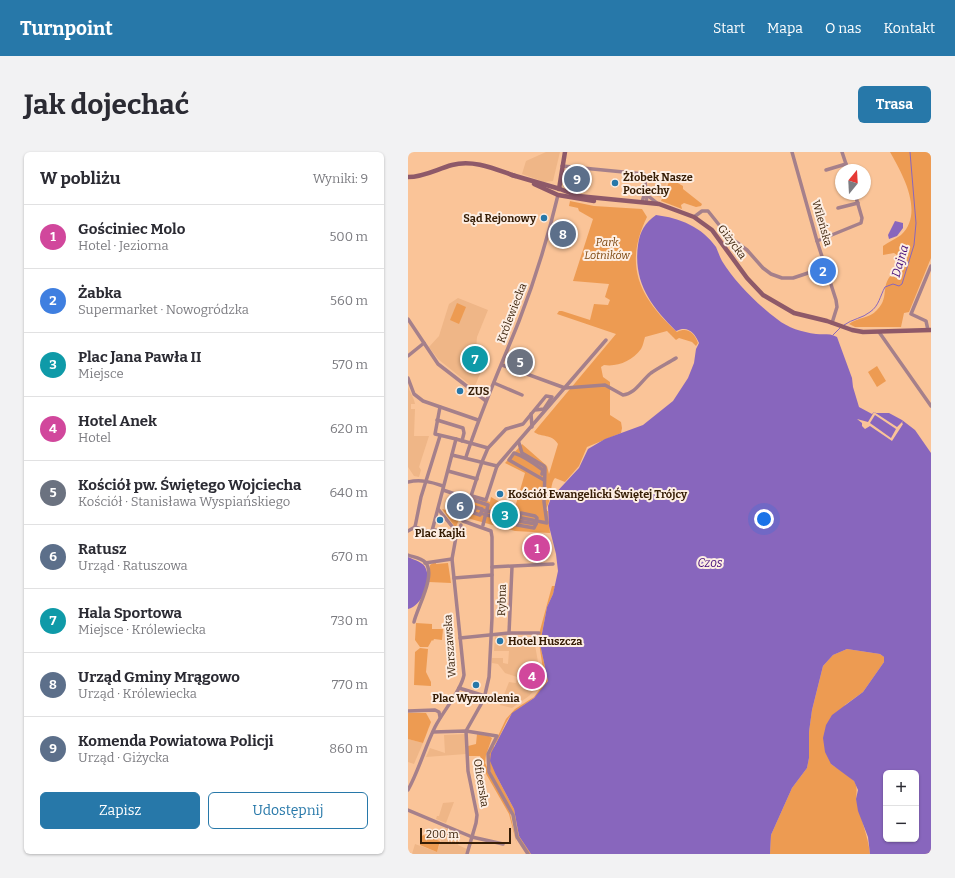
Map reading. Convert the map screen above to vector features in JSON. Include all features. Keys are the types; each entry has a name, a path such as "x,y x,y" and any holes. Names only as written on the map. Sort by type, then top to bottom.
{"street":[{"path":"559,193 565,152"},
{"name":"Wileńska","path":"792,152 817,241 836,300 837,307 832,323"},
{"path":"842,152 846,164"},
{"path":"408,177 423,175 462,163 483,165 559,193"},
{"path":"562,166 644,174 644,202"},
{"path":"826,170 835,167"},
{"path":"512,175 551,186 559,193"},
{"path":"551,186 560,180"},
{"path":"645,192 651,200 659,204"},
{"name":"Giżycka","path":"559,193 582,200 644,202 659,204 694,217 709,227 753,285 768,299 794,313 832,323 844,328 863,332 880,332"},
{"name":"Królewiecka","path":"466,457 478,420 502,365 529,295 559,193"},
{"path":"817,241 860,224 862,218 858,202 838,208"},
{"path":"694,217 702,211 708,211 728,236 747,250 766,271 776,277 793,278 826,267"},
{"path":"880,332 930,330 926,321 912,314 931,266"},
{"path":"408,319 433,357 444,370 486,401"},
{"path":"880,332 931,406"},
{"path":"506,460 511,449 519,443 606,340"},
{"path":"408,356 424,343"},
{"path":"502,365 566,388 605,385 610,386 618,394 628,394 634,391 640,382 651,373 676,358"},
{"path":"408,378 417,398 478,420"},
{"path":"494,383 522,395"},
{"path":"438,509 456,532 459,530 488,448 506,429 523,424 546,396 552,397 544,409 535,410"},
{"path":"440,407 435,434 488,448"},
{"path":"531,414 532,427"},
{"path":"437,420 463,428 464,433 462,440"},
{"path":"415,527 417,510 440,436"},
{"path":"432,531 456,439"},
{"path":"519,443 522,453"},
{"path":"511,449 522,453 544,466 542,480"},
{"path":"452,453 497,466"},
{"path":"408,482 418,480 426,481 471,497 486,500 497,466 514,453 518,454 542,470 547,523 481,512 482,509 468,506"},
{"path":"506,460 542,480"},
{"path":"448,471 477,479"},
{"path":"471,497 488,505 483,526"},
{"path":"518,519 517,525 534,528 536,522"},
{"path":"462,523 491,530 492,568 492,635 489,677 485,696 466,731"},
{"path":"408,531 415,527 430,532 435,530 456,537"},
{"name":"Warszawska","path":"408,790 433,732 459,688 464,675 452,559 456,532"},
{"path":"408,555 425,562 452,559"},
{"path":"414,622 418,606 426,593 428,583 428,567 425,562"},
{"path":"492,568 553,564"},
{"name":"Rybna","path":"509,633 512,567"},
{"path":"454,578 492,575"},
{"path":"460,638 509,633 539,633"},
{"path":"459,688 485,696"},
{"path":"408,711 439,712 440,718"},
{"path":"433,732 466,731 497,736 488,754 489,772 510,810 517,837 528,854"},
{"name":"Oficerska","path":"466,731 469,781 476,815 467,854"},
{"path":"408,810 472,837 503,844"}],"shaded area":[{"path":"546,152 560,152 553,181 544,182 522,174 526,161"},
{"path":"649,178 667,181 661,198 651,195 648,189"},
{"path":"458,298 488,310 477,337 476,349 486,357 486,360 474,388 438,359 429,347 439,336 449,304"},
{"path":"408,387 415,404 411,404 411,409 415,409 414,436 429,436 419,467 421,470 419,477 414,476 408,467"},
{"path":"516,635 516,644 535,645 541,679 540,684 529,696 512,708 500,705 509,682 516,683 517,677 505,673 498,664 492,663 492,658 503,658 503,663 508,664 509,651 494,651 495,636"},
{"path":"465,734 466,754 426,757 430,748 445,753 444,735"},
{"path":"408,739 423,743 414,764 408,762"},
{"path":"454,802 446,823 436,819 437,816 439,816 443,803"},
{"path":"445,828 461,835 458,845 467,849 465,854 412,854 415,844 437,852"}],"green space":[{"path":"890,152 931,152 931,258 909,312 904,313 901,327 855,327 849,324 871,315 881,305 884,299 888,279 900,267 900,257 894,253 883,255 883,246 901,235 908,226 911,216 909,193"},
{"path":"669,182 676,182 683,186 683,189 702,204 701,206 696,207 684,203 681,205 682,209 661,201"},
{"name":"Park Lotników","path":"570,201 594,206 642,209 647,217 636,251 636,266 639,280 653,307 664,319 677,332 687,330 692,333 698,343 696,346 692,342 679,338 676,340 667,331 645,337 641,349 629,360 619,364 604,365 601,367 603,377 610,382 610,415 621,422 621,433 587,447 579,466 565,482 555,478 552,484 549,503 544,511 548,511 550,533 515,531 467,518 474,497 490,502 491,497 498,501 516,504 525,473 505,463 522,444 547,466 549,474 558,444 552,438 534,432 616,334 557,314 559,311 562,311 590,320 594,304 608,305 610,300 605,297 609,284 573,281 593,219 579,211 578,208 569,206"},
{"path":"457,303 466,307 459,324 450,320"},
{"path":"877,366 886,381 877,387 868,372"},
{"path":"442,509 461,514 456,527 455,527"},
{"path":"433,563 448,563 451,583 429,582 430,565"},
{"path":"552,586 555,586 547,607 540,644 548,681 537,696 510,716 494,746 496,775 514,809 519,836 531,854 529,854 518,837 516,822 492,776 489,765 489,755 506,719 515,709 534,697 545,682 539,643 539,634"},
{"path":"416,623 432,624 432,629 443,629 442,640 434,639 428,647 420,647 415,640"},
{"path":"420,648 428,649 426,672 431,682 431,686 414,685 415,652"},
{"path":"847,649 880,654 884,657 884,662 863,692 845,705 831,764 854,781 857,789 857,802 868,841 870,854 770,854 771,835 792,788 807,768 812,710 823,666 833,655"},
{"path":"408,713 426,713 431,722 423,743 408,739"},
{"path":"477,734 492,738 485,763 510,813 517,845 509,814 485,772 480,756 468,756 468,746 476,744"},
{"path":"423,835 440,841 437,852 420,845 420,839"}],"water":[{"name":"Czos","path":"656,215 674,218 697,229 716,247 727,269 740,285 769,313 781,322 800,331 837,337 852,378 859,407 872,414 874,412 889,413 902,420 915,430 931,453 931,854 870,854 868,837 858,811 856,799 858,790 854,781 831,764 825,752 823,738 826,725 832,715 863,692 884,662 884,657 880,654 847,649 833,655 823,666 812,710 807,768 792,788 771,835 770,854 531,854 519,836 514,809 490,761 491,753 512,713 534,698 548,681 540,644 547,607 553,594 558,571 556,554 549,526 548,506 551,498 579,468 588,449 605,439 643,425 673,401 688,378 694,363 696,349 699,343 690,331 680,329 676,331 667,322 652,303 641,282 637,259 638,245 640,236 646,224"},
{"path":"895,221 903,223 903,228 897,236 889,239 888,235"},
{"path":"408,557 421,563 425,567 427,580 424,593 421,598 413,607 408,609"}],"pier":[{"path":"874,412 897,427 903,421 903,424 892,441 870,426 865,429 862,426 862,423 857,419 868,422","holes":["875,415 896,429 891,438 870,423"]}],"waterway":[{"name":"Dajna","path":"844,325 873,310 885,287 893,284 899,286 902,284 914,245 916,223 910,152"},
{"name":"Dajna","path":"833,335 840,328"}],"place":[{"name":"Komenda Powiatowa Policji","path":"577,179"},
{"name":"Żłobek Nasze Pociechy","path":"615,183"},
{"name":"Sąd Rejonowy","path":"544,218"},
{"name":"Urząd Gminy Mrągowo","path":"563,234"},
{"name":"Żabka","path":"823,271"},
{"name":"Hala Sportowa","path":"475,359"},
{"name":"Kościół pw. Świętego Wojciecha","path":"520,362"},
{"name":"ZUS","path":"460,391"},
{"name":"Kościół Ewangelicki Świętej Trójcy","path":"500,494"},
{"name":"Ratusz","path":"460,506"},
{"name":"Plac Jana Pawła II","path":"505,515"},
{"name":"Plac Kajki","path":"440,520"},
{"name":"Gościniec Molo","path":"537,548"},
{"name":"Hotel Huszcza","path":"500,641"},
{"name":"Hotel Anek","path":"532,676"},
{"name":"Plac Wyzwolenia","path":"476,685"}]}
